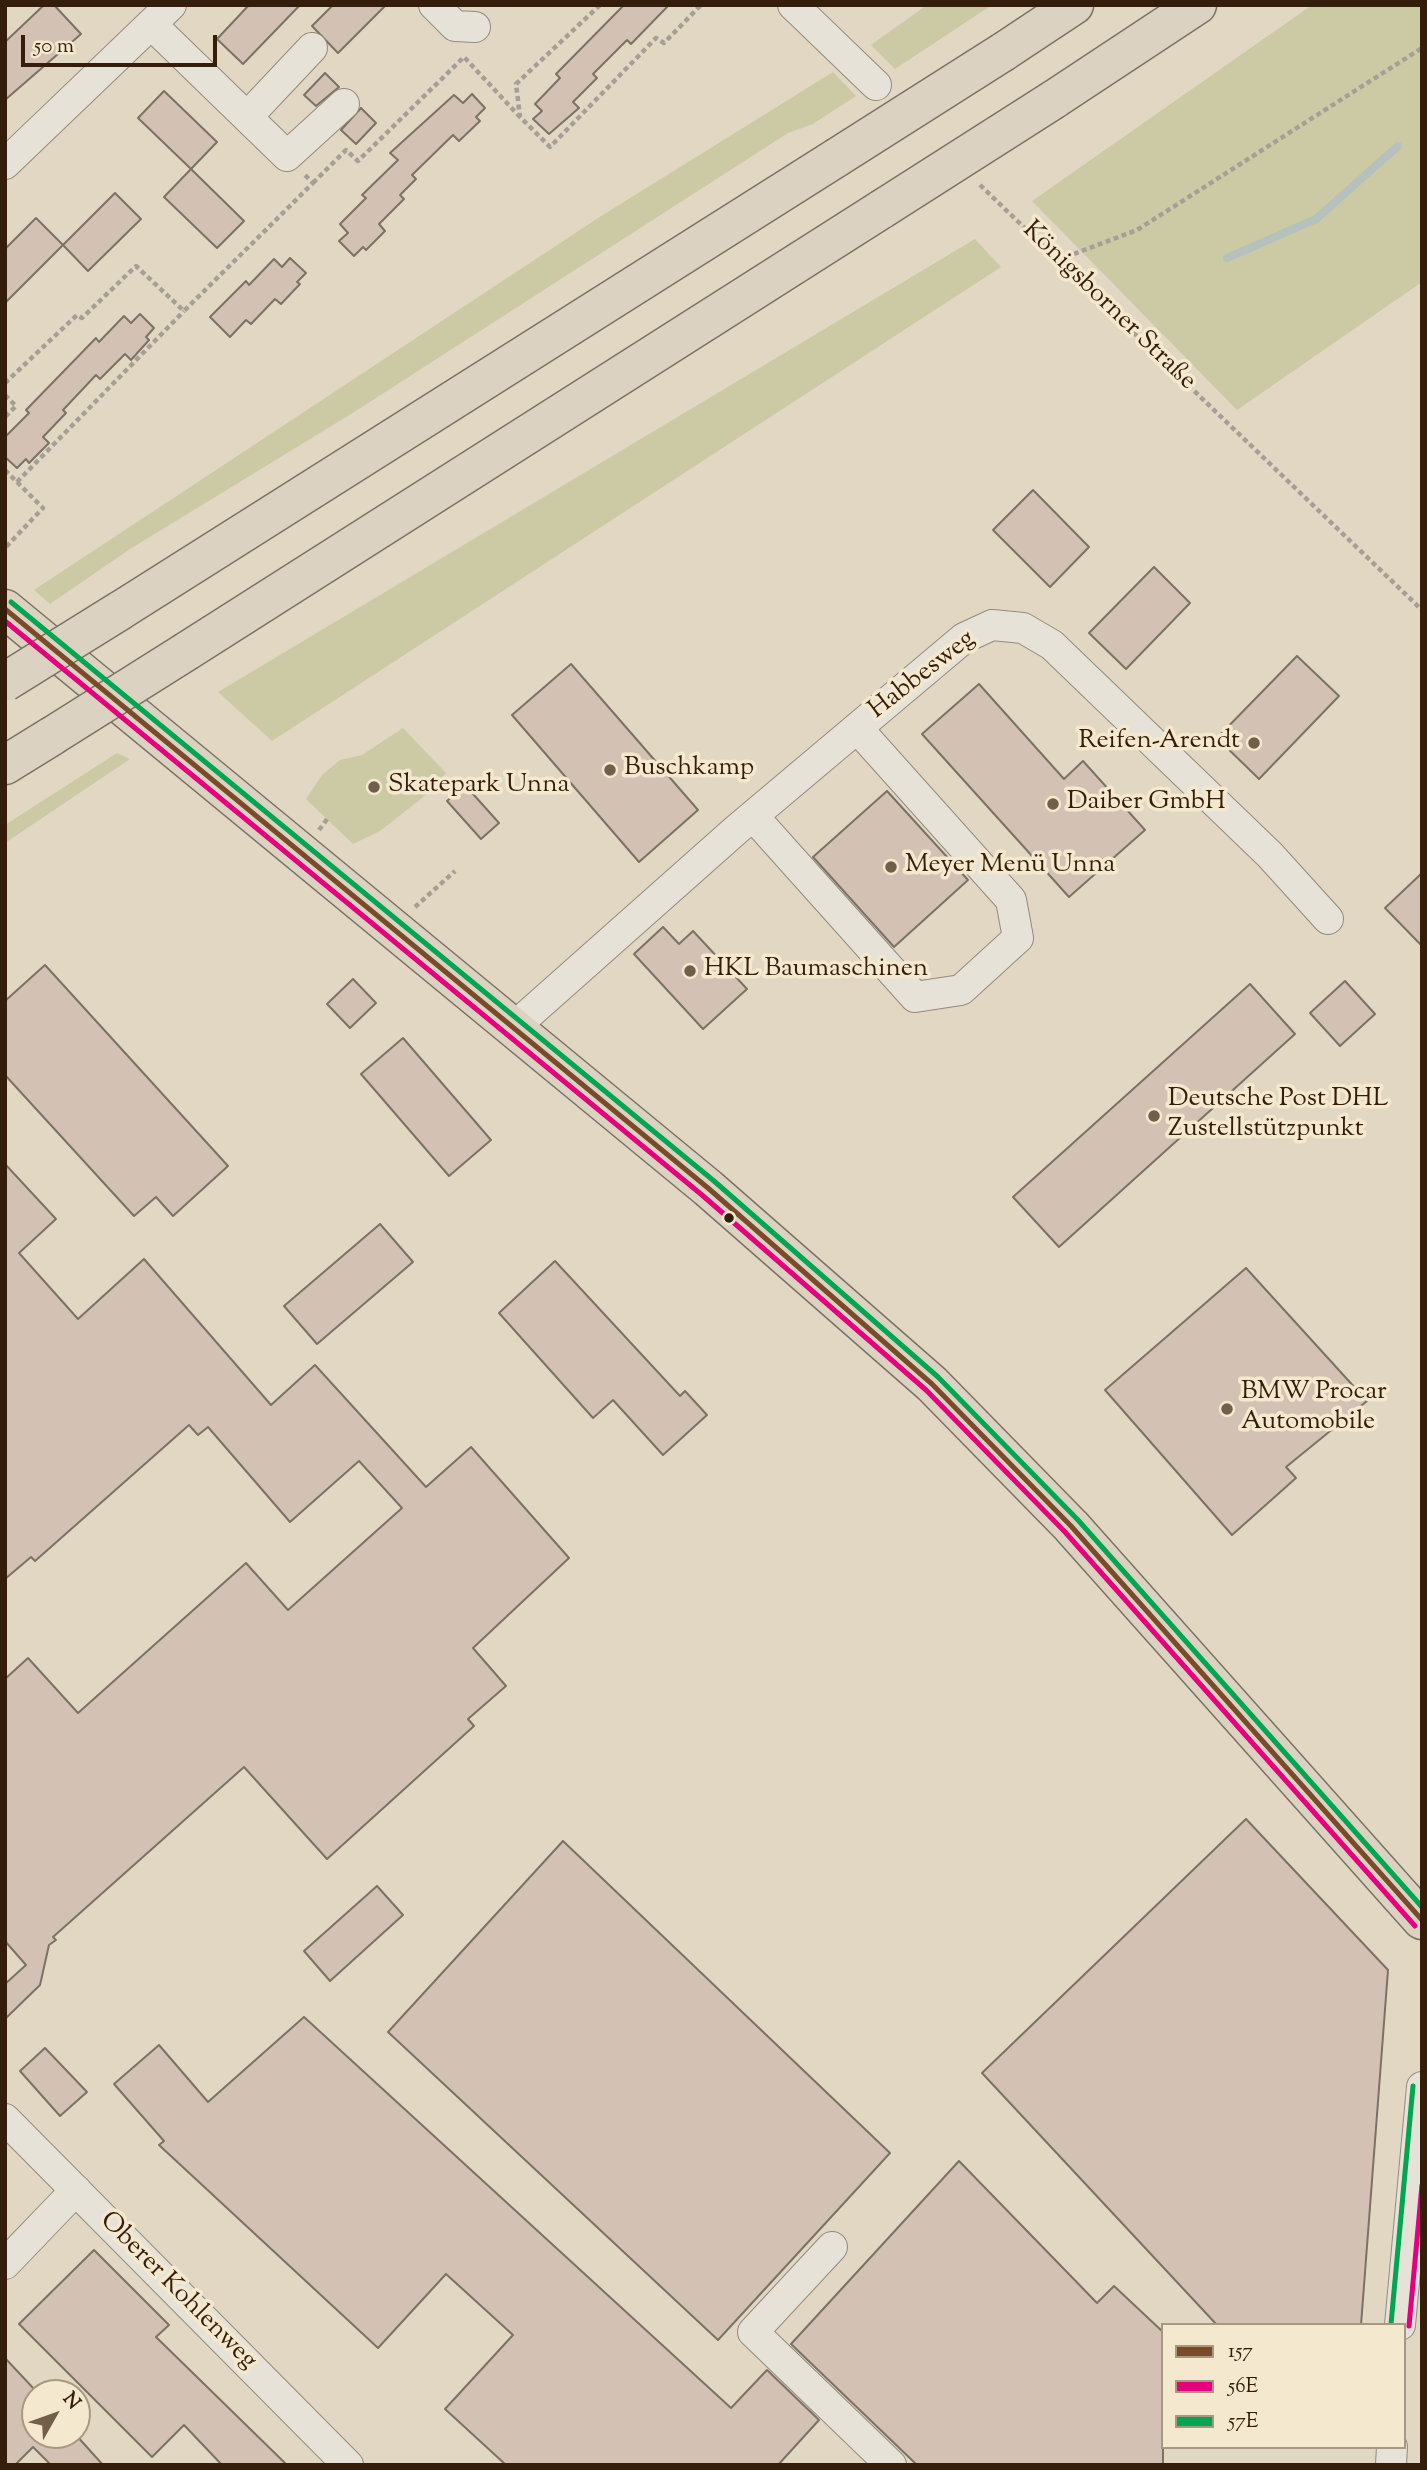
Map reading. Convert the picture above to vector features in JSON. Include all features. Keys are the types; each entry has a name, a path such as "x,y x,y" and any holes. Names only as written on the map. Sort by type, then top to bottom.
{"main road":[{"path":"5,682 1074,5"},
{"path":"5,765 1053,100 1197,5"},
{"path":"5,609 513,1028 867,1325 942,1394 1071,1525 1422,1920"}],"street":[{"path":"434,5 454,26 475,27"},
{"path":"793,5 876,85"},
{"path":"5,164 161,15 247,117 286,156 344,104"},
{"path":"247,117 313,48"},
{"name":"Habbesweg","path":"513,1028 857,728 964,638 992,625 1023,628 1052,645 1270,855 1328,919"},
{"path":"753,816 915,997 961,990 1018,938 1011,900 857,728"},
{"path":"1400,2323 1422,2087"},
{"name":"Oberer Kohlenweg","path":"5,2119 348,2465"},
{"path":"5,2264 76,2190"},
{"path":"832,2247 753,2332 891,2465"}],"path":[{"path":"520,117 516,84 600,5"},
{"path":"17,482 346,150 358,161 464,57 550,147 656,38 664,43 701,5"},
{"path":"1058,260 1137,230 1422,48"},
{"path":"286,156 313,183"},
{"name":"Königsborner Straße","path":"972,177 1422,610"},
{"path":"5,383 76,314 82,318 136,266 184,311"},
{"path":"5,395 16,406 5,417"},
{"path":"5,470 43,508 5,548"},
{"path":"391,928 455,871"}],"shaded area":[{"path":"927,5 992,5 895,69 871,45"},
{"path":"1312,5 1422,5 1422,282 1237,410 1032,201"},
{"path":"833,72 856,96 813,124 788,133 351,414 130,549 50,604 34,590 598,218"},
{"path":"975,239 1001,267 272,741 218,692"},
{"name":"Skatepark Unna","path":"403,728 446,773 422,798 380,831 353,844 306,799 322,775 340,760 362,755"},
{"path":"117,753 130,759 5,843 5,825"}],"building":[{"path":"44,5 54,5 81,34 5,100 5,42"},
{"path":"249,5 300,5 243,64 217,39"},
{"path":"333,5 386,5 338,53 312,26"},
{"path":"624,5 669,5 631,44 627,40 593,74 597,78 573,102 579,108 549,134 533,119 542,111 535,104 560,78 556,74"},
{"path":"325,73 339,87 316,106 304,95"},
{"path":"164,91 217,142 191,169 138,118"},
{"path":"472,94 485,108 476,117 480,121 459,141 453,135 412,175 416,179 400,195 404,199 379,224 385,231 366,250 363,247 354,256 339,241 348,233 340,224 366,198 362,195 398,160 390,153 454,95 463,103"},
{"path":"361,108 376,123 356,144 341,130"},
{"path":"191,169 244,221 217,248 164,197"},
{"path":"115,193 141,219 88,271 63,245"},
{"path":"36,218 63,245 5,303 5,249"},
{"path":"290,258 306,273 297,282 300,284 281,304 275,299 251,324 246,320 230,337 210,317 246,281 249,285 274,259 282,267"},
{"path":"140,314 154,328 146,337 149,340 131,360 125,354 100,379 96,375 63,410 66,413 43,437 49,443 29,463 26,459 17,468 5,457 5,437 29,413 26,410 96,338 99,342 124,316 131,323"},
{"path":"1033,490 1089,547 1050,587 993,530"},
{"path":"1154,567 1190,603 1126,669 1089,633"},
{"path":"1297,656 1339,696 1259,779 1217,738"},
{"path":"571,664 698,810 639,862 512,715"},
{"name":"Daiber GmbH","path":"979,684 1064,779 1083,761 1145,830 1069,897 922,734"},
{"path":"465,785 499,823 481,839 447,801"},
{"path":"887,791 968,880 894,947 813,857"},
{"path":"1422,873 1422,946 1385,908"},
{"name":"HKL Baumaschinen","path":"663,927 679,944 693,931 747,989 703,1029 634,954"},
{"path":"45,965 228,1166 173,1216 156,1197 134,1216 5,1075 5,1001"},
{"path":"353,979 376,1003 350,1028 327,1004"},
{"path":"1345,981 1375,1014 1340,1046 1310,1013"},
{"name":"Deutsche Post DHL Zustellstützpunkt","path":"1250,984 1295,1034 1059,1247 1013,1197"},
{"path":"403,1038 491,1140 449,1176 361,1074"},
{"path":"5,1164 56,1219 19,1253 78,1319 144,1259 271,1405 315,1365 426,1487 471,1447 569,1558 473,1648 506,1686 468,1719 474,1726 327,1859 244,1767 53,1937 56,1940 49,1945 40,1985 5,2019 5,1984 26,1965 5,1941 5,1679 28,1658 78,1713 246,1563 288,1610 402,1508 359,1461 290,1522 208,1427 198,1435 189,1425 35,1561 31,1557 5,1579"},
{"path":"380,1224 413,1262 317,1344 284,1306"},
{"path":"555,1261 680,1396 685,1391 707,1415 663,1455 613,1400 593,1418 499,1313"},
{"name":"BMW Procar Automobile","path":"1246,1268 1367,1401 1286,1467 1296,1478 1232,1535 1105,1390"},
{"path":"1246,1819 1388,1970 1361,2323 1215,2323 982,2073"},
{"path":"563,1841 890,2153 718,2340 388,2032"},
{"path":"377,1886 403,1915 330,1981 304,1951"},
{"path":"304,2017 731,2408 767,2370 819,2420 778,2465 506,2465 445,2409 513,2335 446,2274 378,2348 159,2145 164,2141 114,2084 159,2045 208,2102"},
{"path":"45,2048 87,2092 60,2116 20,2071"},
{"path":"959,2161 1097,2303 1114,2286 1161,2330 1163,2465 917,2465 791,2344"},
{"path":"94,2250 169,2325 156,2337 287,2465 222,2465 184,2425 152,2457 91,2396 91,2379 74,2379 19,2324"},
{"path":"5,2358 25,2379 21,2379 21,2449 31,2449 15,2465 5,2465"},
{"path":"35,2449 89,2449 103,2465 51,2465"}],"waterway":[{"path":"1227,258 1316,219 1398,146"}],"transit line":[{"name":"57E","path":"11,602 714,1181 938,1377 1078,1520 1422,1907"},
{"name":"157","path":"5,609 708,1188 932,1384 1071,1526 1422,1920"},
{"name":"56E","path":"5,621 702,1195 926,1390 1065,1532 1415,1926"},
{"name":"57E","path":"1391,2323 1413,2086"},
{"name":"56E","path":"1409,2326 1422,2185"}],"place":[{"name":"Reifen-Arendt","path":"1254,743"},
{"name":"Buschkamp","path":"610,770"},
{"name":"Skatepark Unna","path":"374,787"},
{"name":"Daiber GmbH","path":"1053,804"},
{"name":"Meyer Menü Unna","path":"891,867"},
{"name":"HKL Baumaschinen","path":"690,971"},
{"name":"Deutsche Post DHL Zustellstützpunkt","path":"1154,1116"},
{"name":"BMW Procar Automobile","path":"1227,1409"}]}
